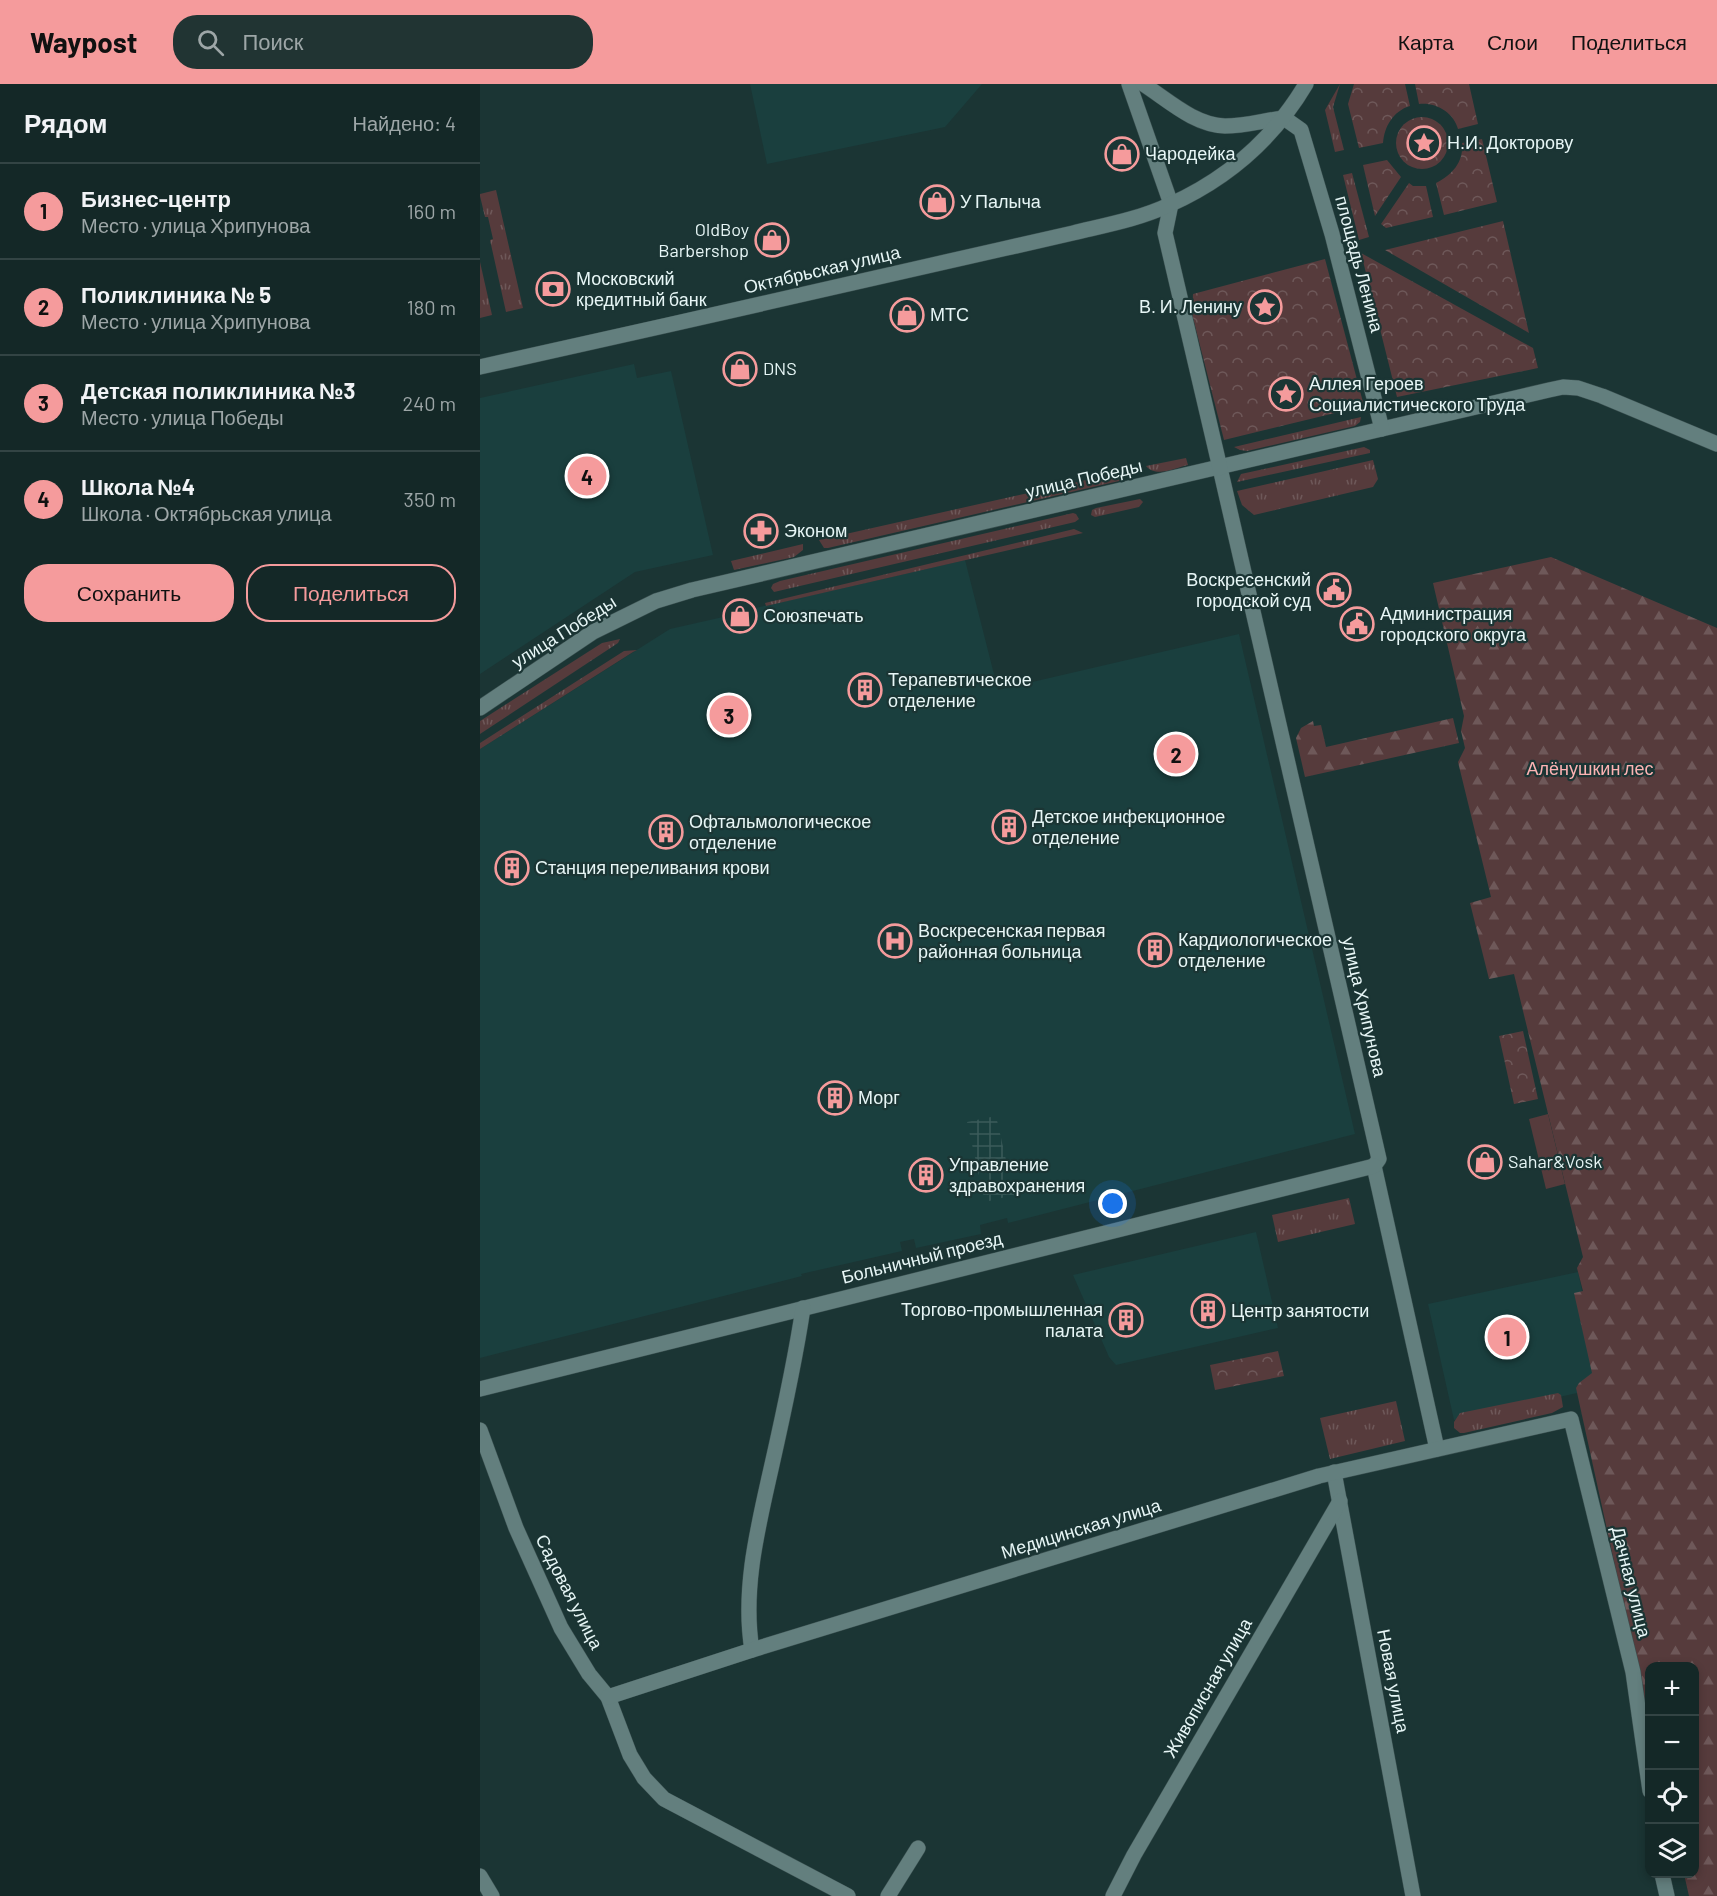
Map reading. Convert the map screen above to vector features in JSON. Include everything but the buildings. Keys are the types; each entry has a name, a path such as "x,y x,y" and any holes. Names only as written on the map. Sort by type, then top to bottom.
{"street":[{"path":"1129,84 1171,204 1165,232 1220,468"},
{"path":"1143,84 1194,118 1211,124 1240,125 1284,118"},
{"name":"Октябрьская улица","path":"480,367 1119,222 1171,204 1244,160 1284,118 1306,84"},
{"name":"площадь Ленина","path":"1284,118 1301,130 1332,234 1382,429"},
{"name":"улица Победы","path":"480,708 593,632 656,601 733,580 1563,387 1578,388 1602,396 1717,444"},
{"name":"улица Хрипунова","path":"1220,468 1379,1159 1374,1166 1437,1449"},
{"name":"Больничный проезд","path":"480,1389 1374,1166"},
{"path":"752,1650 749,1636 750,1586 757,1532 794,1366 803,1308"},
{"name":"Медицинская улица","path":"608,1697 752,1650 1334,1472 1571,1419"},
{"name":"Дачная улица","path":"1571,1419 1633,1672 1647,1770"},
{"name":"Садовая улица","path":"480,1430 516,1528 561,1628 589,1674 608,1697 630,1755 644,1778 664,1799 848,1896"},
{"name":"Новая улица","path":"1334,1472 1413,1896"},
{"name":"Живописная улица","path":"1113,1896 1140,1845 1340,1501"},
{"path":"888,1896 918,1848"},
{"path":"480,1876 492,1896"},
{"path":"1663,1878 1667,1896"}],"shaded area":[{"path":"750,84 982,84 945,127 767,164"},
{"path":"634,364 637,378 671,371 713,555 635,572 480,674 480,398"},
{"name":"Воскресенская первая районная больница","path":"965,560 998,690 1239,634 1355,1134 1008,1223 1007,1218 980,1225 981,1234 916,1248 914,1239 900,1242 902,1251 801,1274 802,1276 480,1358 480,749 670,629 732,615 735,621 748,618 747,610"},
{"path":"996,1116 1014,1195 985,1202 967,1122"},
{"path":"1256,1232 1278,1328 1116,1365 1109,1357 1073,1275"},
{"path":"1578,1272 1600,1373 1577,1393 1454,1420 1428,1304"}],"green space":[{"path":"1340,84 1333,107 1344,150 1335,152 1325,110"},
{"path":"1354,84 1405,84 1410,106 1404,108 1390,120 1383,143 1359,148 1348,104"},
{"path":"1415,84 1469,84 1478,124 1458,129 1453,118 1443,110 1432,105 1419,104"},
{"path":"1422,117 1432,119 1440,125 1446,133 1448,143 1446,153 1440,161 1432,167 1422,169 1412,167 1404,161 1398,153 1396,143 1398,133 1404,125 1412,119"},
{"path":"1482,139 1497,202 1444,215 1436,183 1456,167 1461,156 1462,143"},
{"path":"1387,160 1401,177 1375,216 1363,165"},
{"path":"1352,173 1369,237 1359,240 1343,175"},
{"path":"1409,183 1413,186 1426,186 1433,217 1386,228 1381,224"},
{"path":"496,190 523,308 506,312 490,240 493,239 480,196 480,194"},
{"path":"1503,221 1529,333 1385,250"},
{"path":"1361,253 1533,348 1538,368 1397,397"},
{"path":"1325,259 1364,406 1224,440 1192,314 1193,294"},
{"path":"480,262 492,315 480,318"},
{"path":"1361,417 1360,422 1355,426 1247,451 1234,447"},
{"path":"1364,447 1370,450 1370,453 1237,482 1241,474"},
{"path":"1186,458 1188,465 1166,471 1150,470 1146,466"},
{"path":"1373,460 1378,479 1373,487 1254,515 1242,505 1237,491"},
{"path":"1126,471 1125,477 1119,481 828,548 824,548 819,540"},
{"path":"1140,499 1143,502 1139,507 1095,517 1091,515 1092,510 1096,508"},
{"path":"1073,513 1079,519 1075,522 774,592 771,588 773,584 780,581"},
{"path":"1074,529 1083,533 766,606 765,603"},
{"path":"803,544 803,550 794,557 734,570 731,561"},
{"name":"Алёнушкин лес","path":"1551,557 1717,628 1717,1896 1689,1896 1685,1878 1699,1878 1699,1662 1645,1662 1645,1703 1576,1388 1592,1373 1574,1293 1583,1291 1577,1268 1583,1257 1514,974 1489,979 1470,903 1491,897 1458,762 1465,748 1461,731 1464,716 1433,583"},
{"path":"620,639 618,643 480,734 480,721 602,643"},
{"path":"637,650 480,749 480,743 624,651"},
{"path":"1453,718 1459,743 1305,777 1296,738 1301,728 1313,721 1314,726 1321,725 1326,747"},
{"path":"1523,1031 1538,1099 1514,1104 1499,1036"},
{"path":"1548,1114 1565,1184 1546,1189 1529,1119"},
{"path":"1349,1198 1355,1224 1278,1242 1272,1215"},
{"path":"1278,1351 1284,1376 1215,1390 1210,1365"},
{"path":"1558,1393 1561,1395 1563,1407 1552,1413 1464,1433 1454,1428 1454,1422 1460,1413"},
{"path":"1396,1401 1405,1441 1330,1459 1320,1418"}],"place":[{"name":"Н.И. Докторову","path":"1424,143"},
{"name":"Чародейка","path":"1122,154"},
{"name":"У Палыча","path":"937,202"},
{"name":"OldBoy Barbershop","path":"772,240"},
{"name":"Московский кредитный банк","path":"553,289"},
{"name":"В. И. Ленину","path":"1265,307"},
{"name":"МТС","path":"907,315"},
{"name":"DNS","path":"740,369"},
{"name":"Аллея Героев Социалистического Труда","path":"1286,394"},
{"name":"Школа №4","path":"587,476"},
{"name":"Эконом","path":"761,531"},
{"name":"Воскресенский городской суд","path":"1334,590"},
{"name":"Союзпечать","path":"740,616"},
{"name":"Администрация городского округа","path":"1357,624"},
{"name":"Терапевтическое отделение","path":"865,690"},
{"name":"Детская поликлиника №3","path":"729,715"},
{"name":"Поликлиника № 5","path":"1176,754"},
{"name":"Детское инфекционное отделение","path":"1009,827"},
{"name":"Офтальмологическое отделение","path":"666,832"},
{"name":"Станция переливания крови","path":"512,868"},
{"name":"Воскресенская первая районная больница","path":"895,941"},
{"name":"Кардиологическое отделение","path":"1155,950"},
{"name":"Морг","path":"835,1098"},
{"name":"Sahar&Vosk","path":"1485,1162"},
{"name":"Управление здравохранения","path":"926,1175"},
{"name":"Центр занятости","path":"1208,1311"},
{"name":"Торгово-промышленная палата","path":"1126,1320"},
{"name":"Бизнес-центр","path":"1507,1337"}]}
